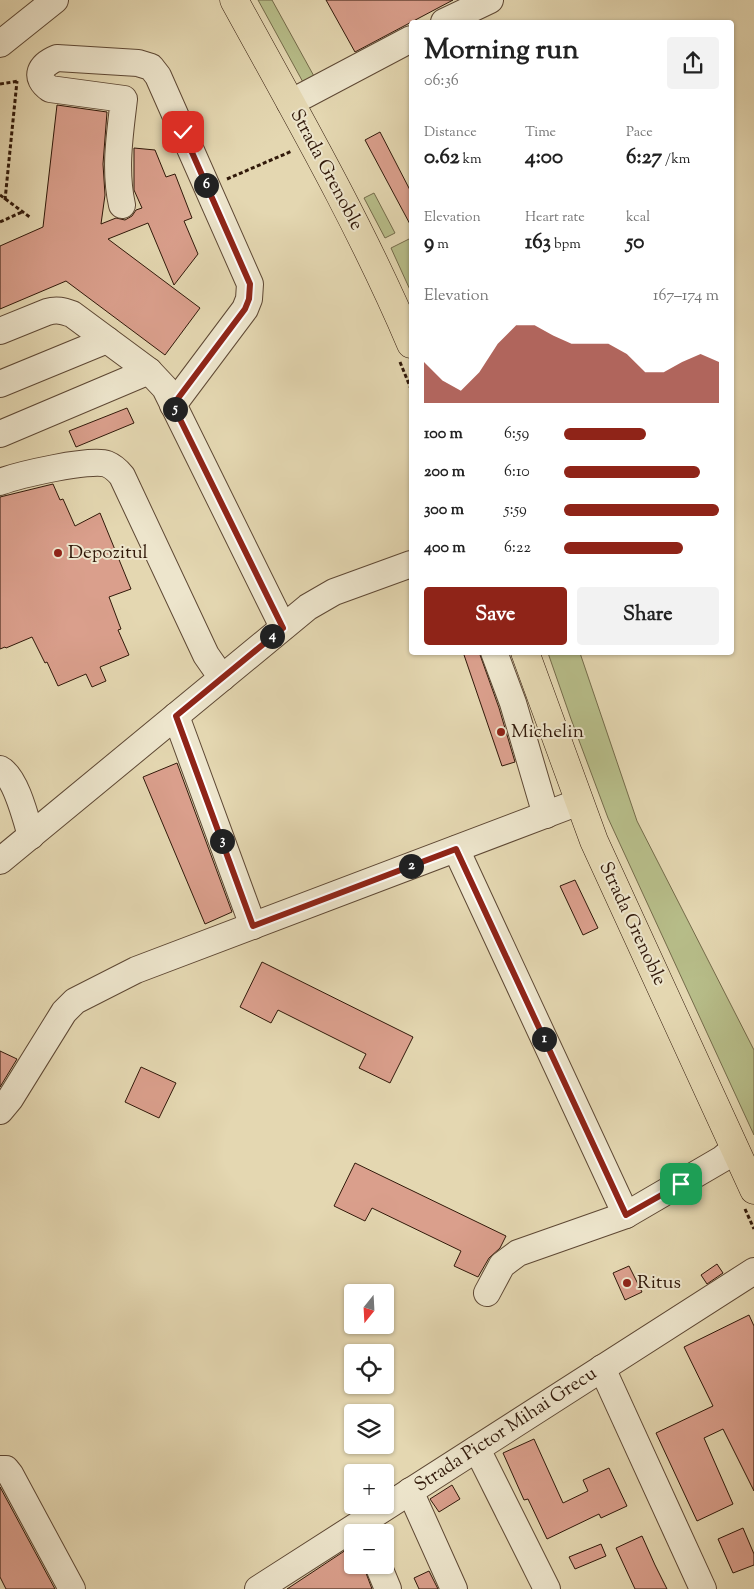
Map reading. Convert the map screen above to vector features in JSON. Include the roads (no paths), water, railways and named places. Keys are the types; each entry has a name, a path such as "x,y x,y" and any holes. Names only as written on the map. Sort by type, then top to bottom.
{"main road":[{"name":"Strada Grenoble","path":"234,0 356,226 409,340"},
{"name":"Strada Grenoble","path":"529,664 594,841 754,1190"}],"street":[{"path":"1,39 55,0"},
{"path":"448,20 490,0"},
{"path":"290,103 409,40"},
{"path":"122,205 118,188 117,168 124,99 50,89 43,84 40,78 41,69 47,62 57,58 138,63 151,67 158,76 250,284 249,299 245,309 173,405"},
{"path":"0,331 47,312 63,310 72,314 149,371 165,388 283,628"},
{"path":"0,384 107,340"},
{"path":"0,434 149,371"},
{"path":"0,482 39,470 93,462 108,464 118,471 206,655 222,678"},
{"path":"0,861 308,607 334,592 409,565"},
{"path":"495,655 506,684 546,815"},
{"path":"506,684 529,664"},
{"path":"176,716 253,926"},
{"path":"0,769 8,774 20,802 31,836"},
{"path":"0,1111 14,1093 64,1012 75,1001 136,970 579,802"},
{"path":"456,849 626,1215"},
{"path":"487,1293 502,1264 518,1253 626,1215 722,1159 734,1148"},
{"name":"Strada Pictor Mihai Grecu","path":"368,1524 410,1491 754,1271"},
{"path":"602,1368 703,1589"},
{"path":"477,1449 547,1589"},
{"path":"0,1469 6,1469 10,1474 72,1589"},
{"path":"410,1491 454,1589"},
{"name":"Strada Pictor Mihai Grecu","path":"258,1589 344,1539"},
{"path":"382,1574 388,1589"}],"place":[{"name":"Depozitul","path":"58,553"},
{"name":"Michelin","path":"501,732"},
{"name":"Ritus","path":"627,1283"}]}
